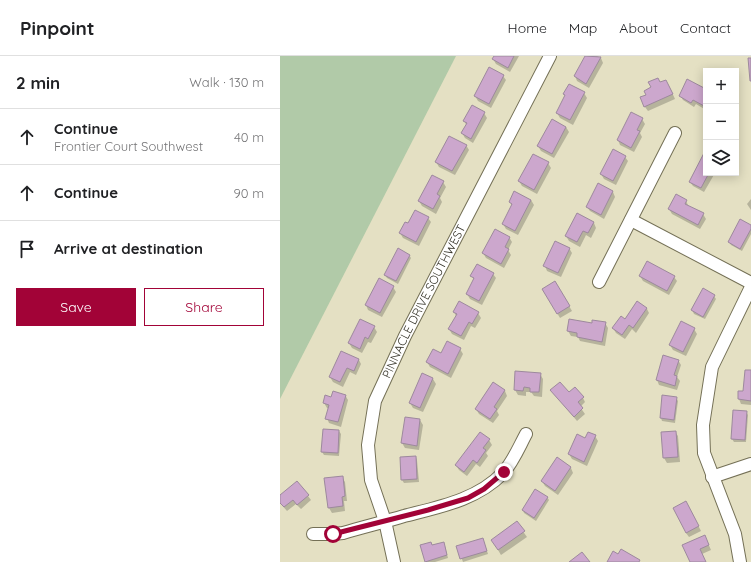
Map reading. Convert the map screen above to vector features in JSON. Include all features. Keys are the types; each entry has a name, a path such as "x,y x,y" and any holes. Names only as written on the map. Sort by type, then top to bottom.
{"street":[{"name":"PINNACLE DRIVE SOUTHWEST","path":"394,562 385,521 371,480 368,445 375,401 405,336 550,56"},
{"path":"599,282 675,133"},
{"path":"631,220 751,284"},
{"path":"740,562 735,534 704,453 703,425 712,367 751,287"},
{"path":"313,534 343,533 468,498 484,489 504,472 526,434"},
{"path":"712,477 751,464"}],"green space":[{"path":"280,56 456,56 280,399"}],"building":[{"path":"494,56 514,56 508,68 492,59"},
{"path":"585,56 601,57 586,84 574,76"},
{"path":"748,58 751,58 751,81 750,81"},
{"path":"489,67 504,75 489,104 474,96"},
{"path":"658,78 660,82 666,80 673,94 644,107 640,97 646,95 644,91 651,87 648,82"},
{"path":"687,79 703,87 703,105 693,100 691,103 679,96"},
{"path":"569,84 585,92 570,120 556,113 565,95 563,94"},
{"path":"472,105 485,112 471,139 461,133 467,123 463,121"},
{"path":"631,112 643,118 637,130 640,131 631,148 617,140"},
{"path":"552,119 566,127 552,154 537,146"},
{"path":"449,136 467,145 452,171 435,162"},
{"path":"613,149 626,156 613,181 600,174"},
{"path":"533,154 549,162 534,190 518,181"},
{"path":"703,155 703,176 707,176 701,188 689,182"},
{"path":"432,175 444,181 437,194 440,196 433,209 418,201"},
{"path":"598,183 613,191 601,215 586,207"},
{"path":"514,191 531,200 515,231 502,224 512,204 509,202"},
{"path":"676,194 687,200 685,204 704,213 698,225 668,209"},
{"path":"415,210 429,217 416,242 399,233 405,222 408,223"},
{"path":"577,213 594,222 588,233 583,231 577,242 565,236"},
{"path":"740,219 751,225 751,229 740,249 728,242"},
{"path":"495,229 510,237 505,247 509,249 501,264 482,253"},
{"path":"555,241 570,248 558,273 543,266"},
{"path":"398,248 410,255 396,281 384,275"},
{"path":"647,261 675,276 667,291 639,276"},
{"path":"477,264 494,273 479,301 466,294 474,278 470,276"},
{"path":"379,278 394,286 380,313 365,305"},
{"path":"555,281 570,306 557,314 542,289"},
{"path":"703,288 715,295 703,317 691,310"},
{"path":"459,301 479,312 472,324 469,322 461,336 448,329 457,314 453,312"},
{"path":"637,301 647,308 633,328 629,325 622,335 612,328 621,316 625,319"},
{"path":"360,319 375,326 368,339 365,337 360,349 348,343"},
{"path":"569,319 592,323 592,320 606,322 602,342 577,337 577,333 567,331"},
{"path":"681,321 695,328 683,352 669,345"},
{"path":"447,341 461,348 448,374 426,362 433,349 441,353"},
{"path":"341,351 359,359 354,371 347,368 340,382 329,377"},
{"path":"663,355 679,360 674,375 677,376 675,386 656,380"},
{"path":"745,370 751,370 751,401 738,399 738,391 743,391"},
{"path":"515,371 541,373 539,392 530,392 530,388 524,387 523,391 514,390"},
{"path":"422,373 433,378 420,408 409,403"},
{"path":"493,382 505,390 494,407 497,409 490,419 475,409"},
{"path":"560,382 569,392 575,387 584,397 578,402 583,408 574,417 550,390"},
{"path":"333,391 346,395 338,422 325,419 329,405 323,403 325,395 331,397"},
{"path":"662,395 677,397 674,420 660,418"},
{"path":"733,410 747,411 745,440 731,439"},
{"path":"405,417 420,419 417,446 401,443"},
{"path":"323,429 339,430 338,453 321,452"},
{"path":"676,431 678,457 663,458 661,432"},
{"path":"480,432 490,439 483,448 486,450 477,463 473,460 464,472 455,465"},
{"path":"588,432 596,435 584,462 568,454 577,434 585,438"},
{"path":"416,456 417,479 401,480 400,457"},
{"path":"557,457 571,467 555,491 541,481"},
{"path":"343,476 345,496 342,497 343,506 328,508 324,478"},
{"path":"297,481 309,495 297,505 293,500 284,507 280,503 280,495"},
{"path":"535,489 548,497 534,518 522,510"},
{"path":"686,501 699,526 686,533 673,508"},
{"path":"517,521 525,531 498,550 491,540"},
{"path":"705,535 709,545 700,549 706,562 690,562 682,545"},
{"path":"483,538 487,551 460,559 456,546"},
{"path":"431,542 432,545 444,542 447,555 425,562 420,545"},
{"path":"621,549 640,560 639,562 607,562 613,551 618,554"},
{"path":"582,552 590,562 569,562"}],"route":[{"path":"333,534 343,533 468,498 484,489 504,472"}]}
